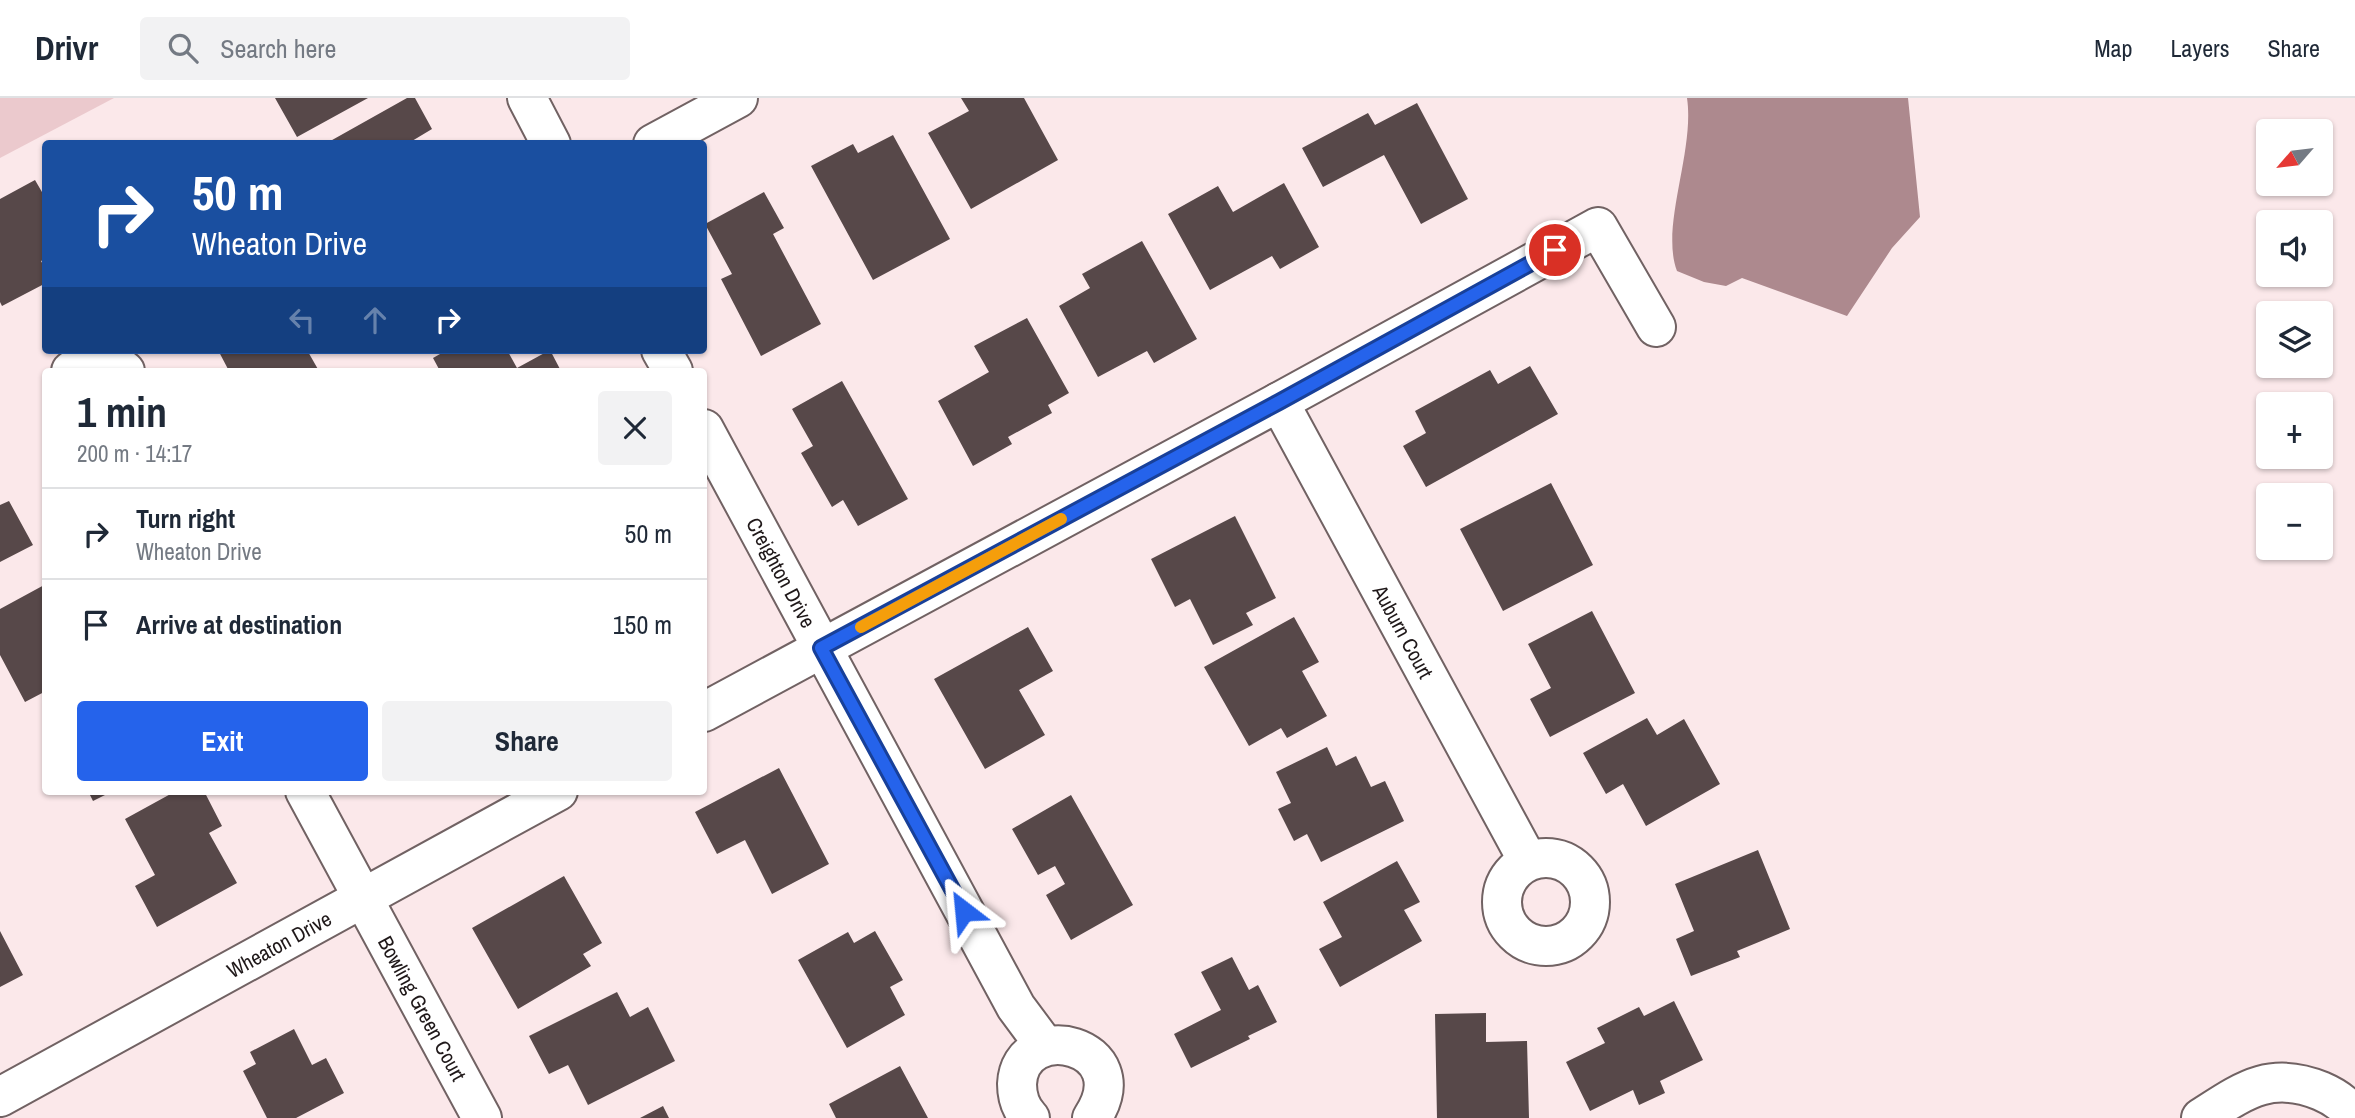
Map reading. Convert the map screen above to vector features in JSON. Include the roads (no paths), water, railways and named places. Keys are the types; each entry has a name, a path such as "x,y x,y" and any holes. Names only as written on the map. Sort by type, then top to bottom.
{"street":[{"path":"527,98 549,140"},
{"path":"660,140 738,98"},
{"path":"707,710 1598,227 1656,327"},
{"path":"76,368 87,362 102,361 122,368"},
{"name":"Auburn Court","path":"1279,402 1528,861"},
{"name":"Creighton Drive","path":"707,435 1016,1007 1045,1046"},
{"name":"Bowling Green Court","path":"307,795 482,1118"},
{"name":"Wheaton Drive","path":"0,1097 551,795"},
{"path":"1030,1118 1018,1099 1017,1080 1023,1064 1045,1046 1064,1043 1084,1050 1098,1064 1104,1081 1102,1102 1092,1118"},
{"path":"2201,1118 2242,1091 2292,1081 2335,1097 2355,1118"}]}
